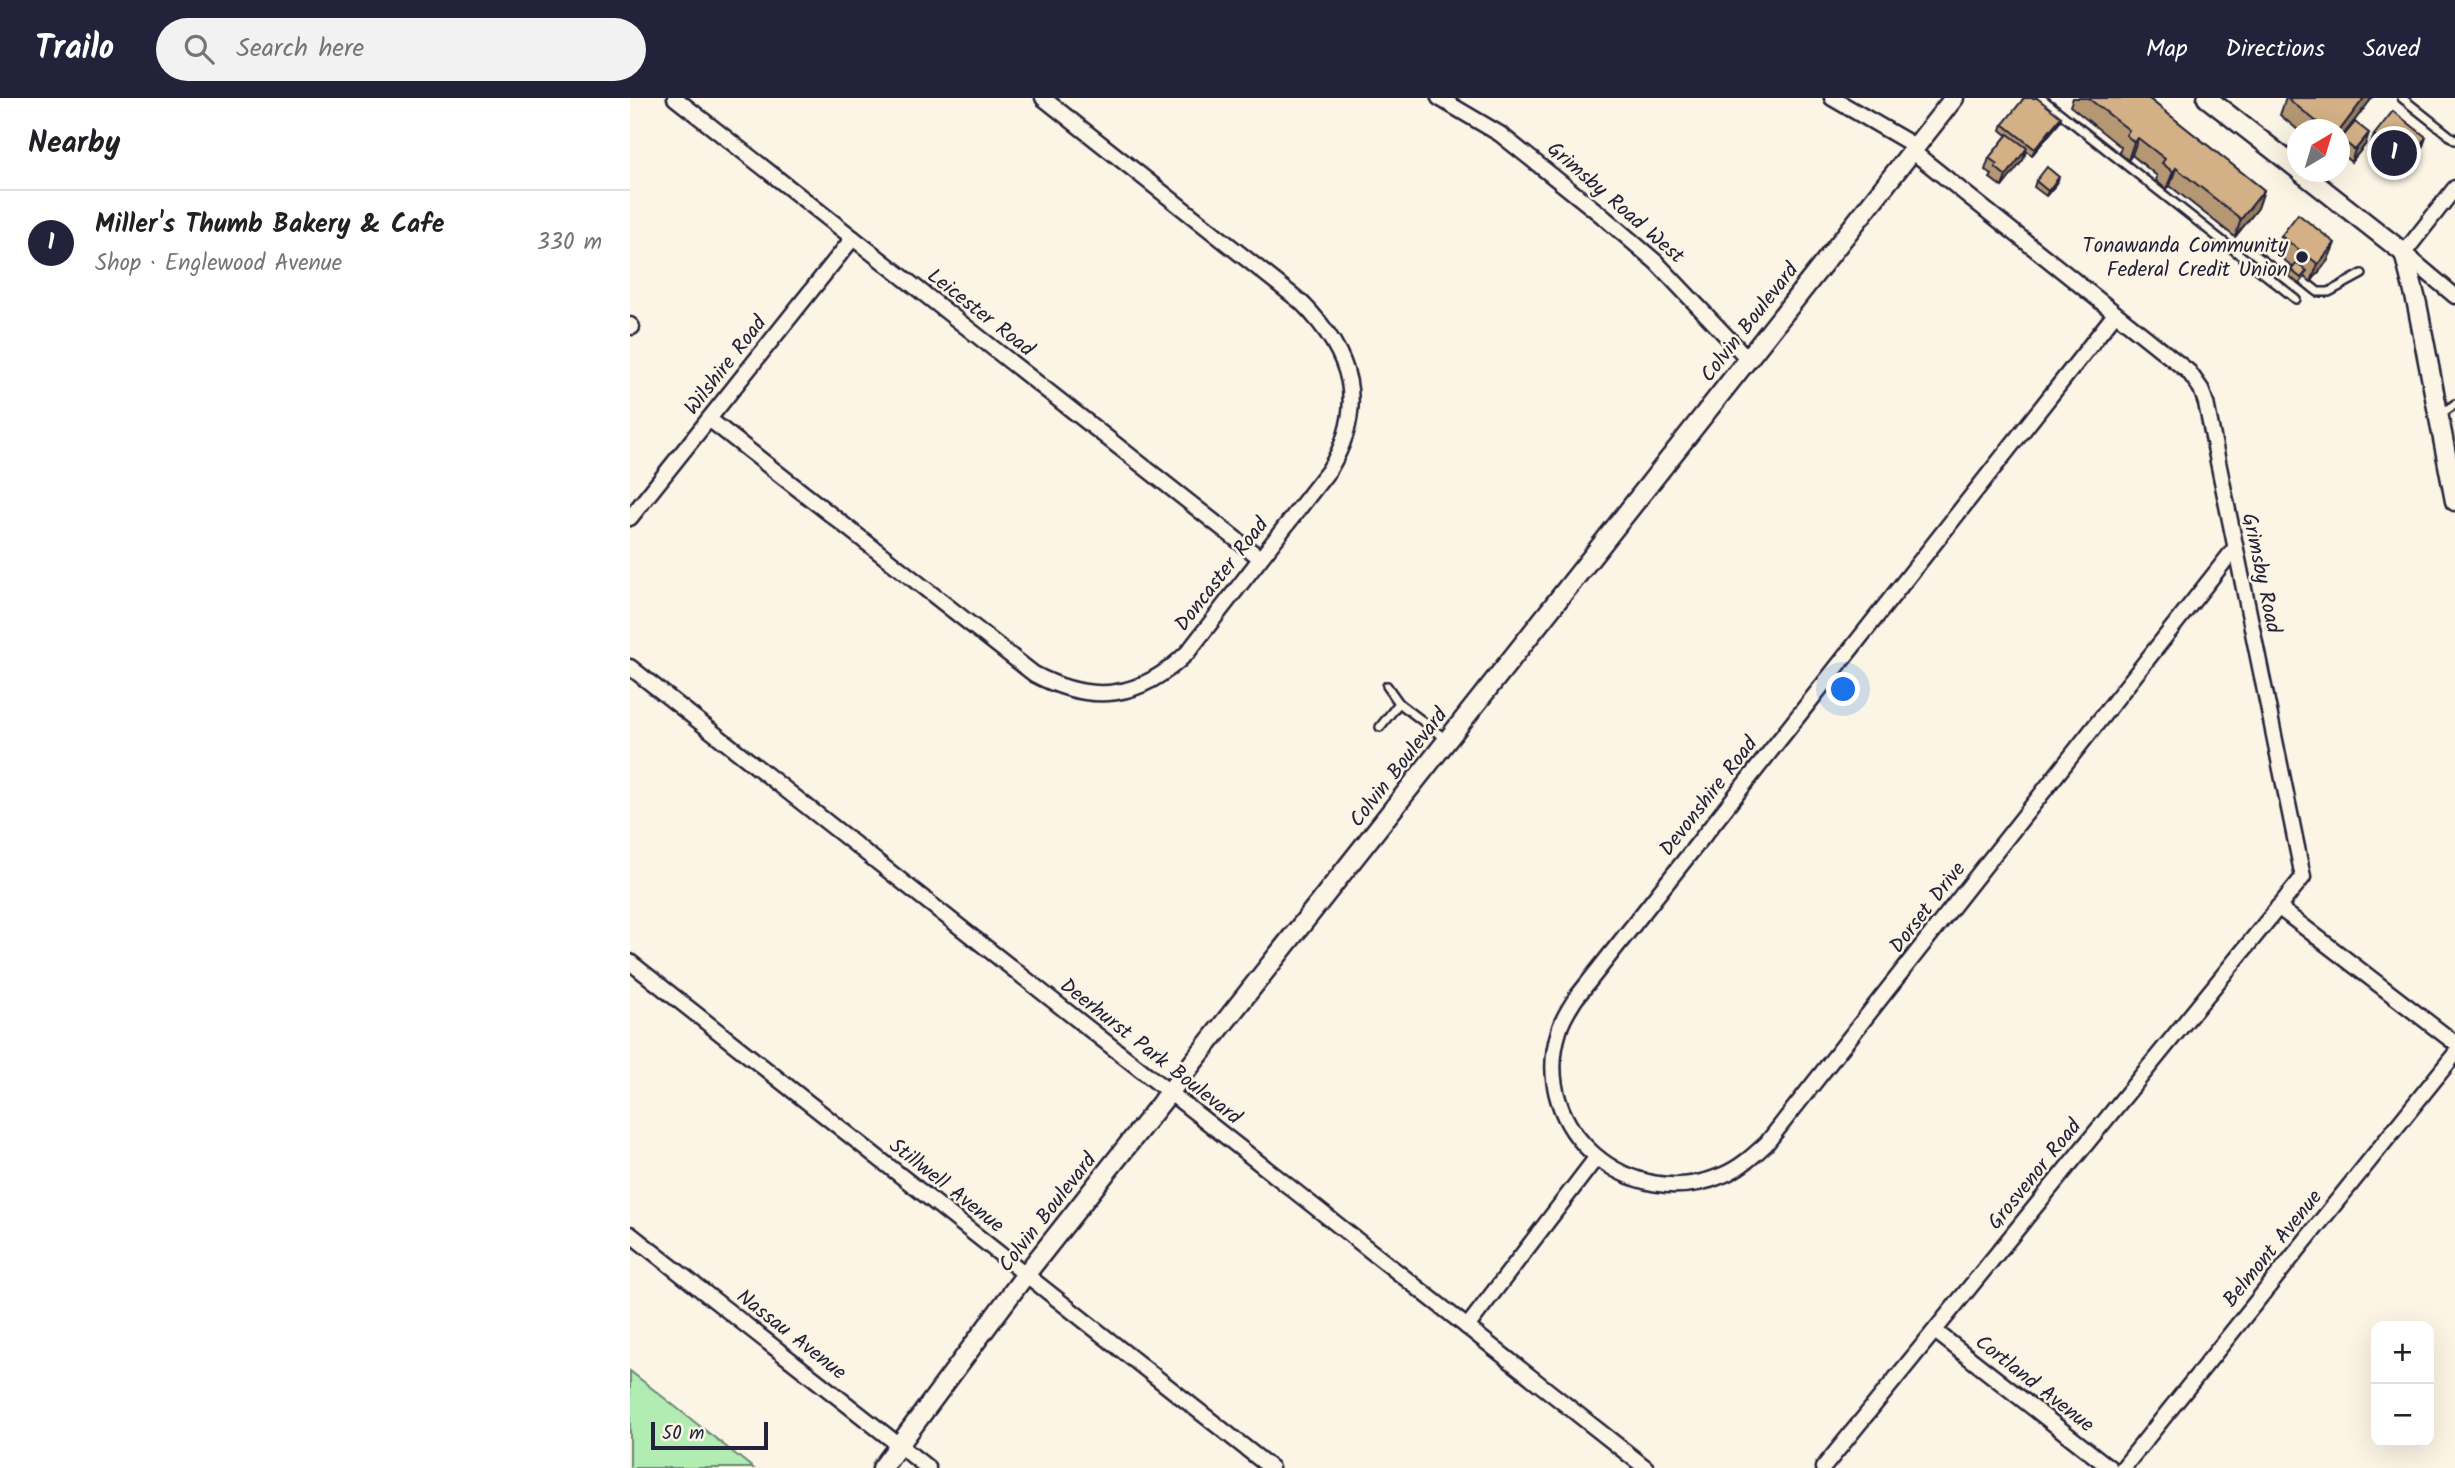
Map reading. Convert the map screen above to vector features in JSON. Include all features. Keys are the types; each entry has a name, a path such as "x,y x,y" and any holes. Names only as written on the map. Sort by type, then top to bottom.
{"street":[{"name":"Leicester Road","path":"675,98 1260,558"},
{"name":"Doncaster Road","path":"709,419 1034,674 1072,690 1114,693 1135,689 1152,681 1188,652 1329,470 1342,448 1350,419 1351,385 1343,360 1331,337 1301,302 1043,98"},
{"name":"Grimsby Road West","path":"1439,98 1500,134 1600,214 1656,262 1748,359"},
{"path":"1832,98 1913,149"},
{"name":"Colvin Boulevard","path":"882,1468 1026,1274 1954,98"},
{"path":"2207,98 2287,161"},
{"name":"Grimsby Road","path":"1913,149 2189,372 2201,388 2303,877 2278,907"},
{"path":"2314,182 2455,296"},
{"path":"2404,253 2455,188"},
{"name":"Wilshire Road","path":"630,518 853,237"},
{"path":"2404,253 2417,304 2455,501"},
{"name":"Devonshire Road","path":"1596,1158 1572,1129 1563,1110 1555,1081 1555,1051 1559,1032 1576,998 2115,314"},
{"name":"Dorset Drive","path":"1596,1158 1633,1178 1677,1185 1721,1176 1750,1159 1766,1144 2235,548"},
{"name":"Deerhurst Park Boulevard","path":"630,667 1646,1468"},
{"path":"2278,907 2455,1043"},
{"name":"Grosvenor Road","path":"1823,1468 2278,907"},
{"name":"Stillwell Avenue","path":"630,962 1271,1468"},
{"name":"Belmont Avenue","path":"2123,1468 2455,1054"},
{"path":"1467,1326 1596,1158"},
{"name":"Nassau Avenue","path":"630,1234 928,1468"},
{"name":"Cortland Avenue","path":"1935,1331 2110,1468"}],"lane":[{"path":"2041,98 2296,299"},
{"path":"2402,98 2455,140"},
{"path":"2262,248 2292,271"},
{"path":"2303,279 2323,293 2362,274"},
{"path":"2438,416 2455,404"},
{"path":"1387,686 1399,703 1448,741"},
{"path":"1380,727 1399,703"}],"green space":[{"path":"630,1371 753,1468 630,1468"}],"building":[{"path":"2024,98 2037,98 2061,117 2035,149 2003,124"},
{"path":"2088,98 2148,98 2264,190 2241,219 2176,168 2173,172 2162,163 2165,159 2138,138 2134,142 2126,135 2129,130"},
{"path":"2287,98 2364,98 2348,119 2313,119"},
{"path":"2393,111 2426,137 2408,161 2374,135"},
{"path":"2355,122 2369,133 2355,150 2350,146 2350,128"},
{"path":"2008,134 2027,148 2006,176 1989,158"},
{"path":"2047,167 2059,177 2048,191 2036,181"},
{"path":"2298,214 2335,243 2318,264 2281,236"},
{"path":"2297,263 2307,271 2301,278 2291,270"}],"place":[{"name":"Miller's Thumb Bakery & Cafe","path":"2394,153"},
{"name":"Tonawanda Community Federal Credit Union","path":"2302,257"}]}
